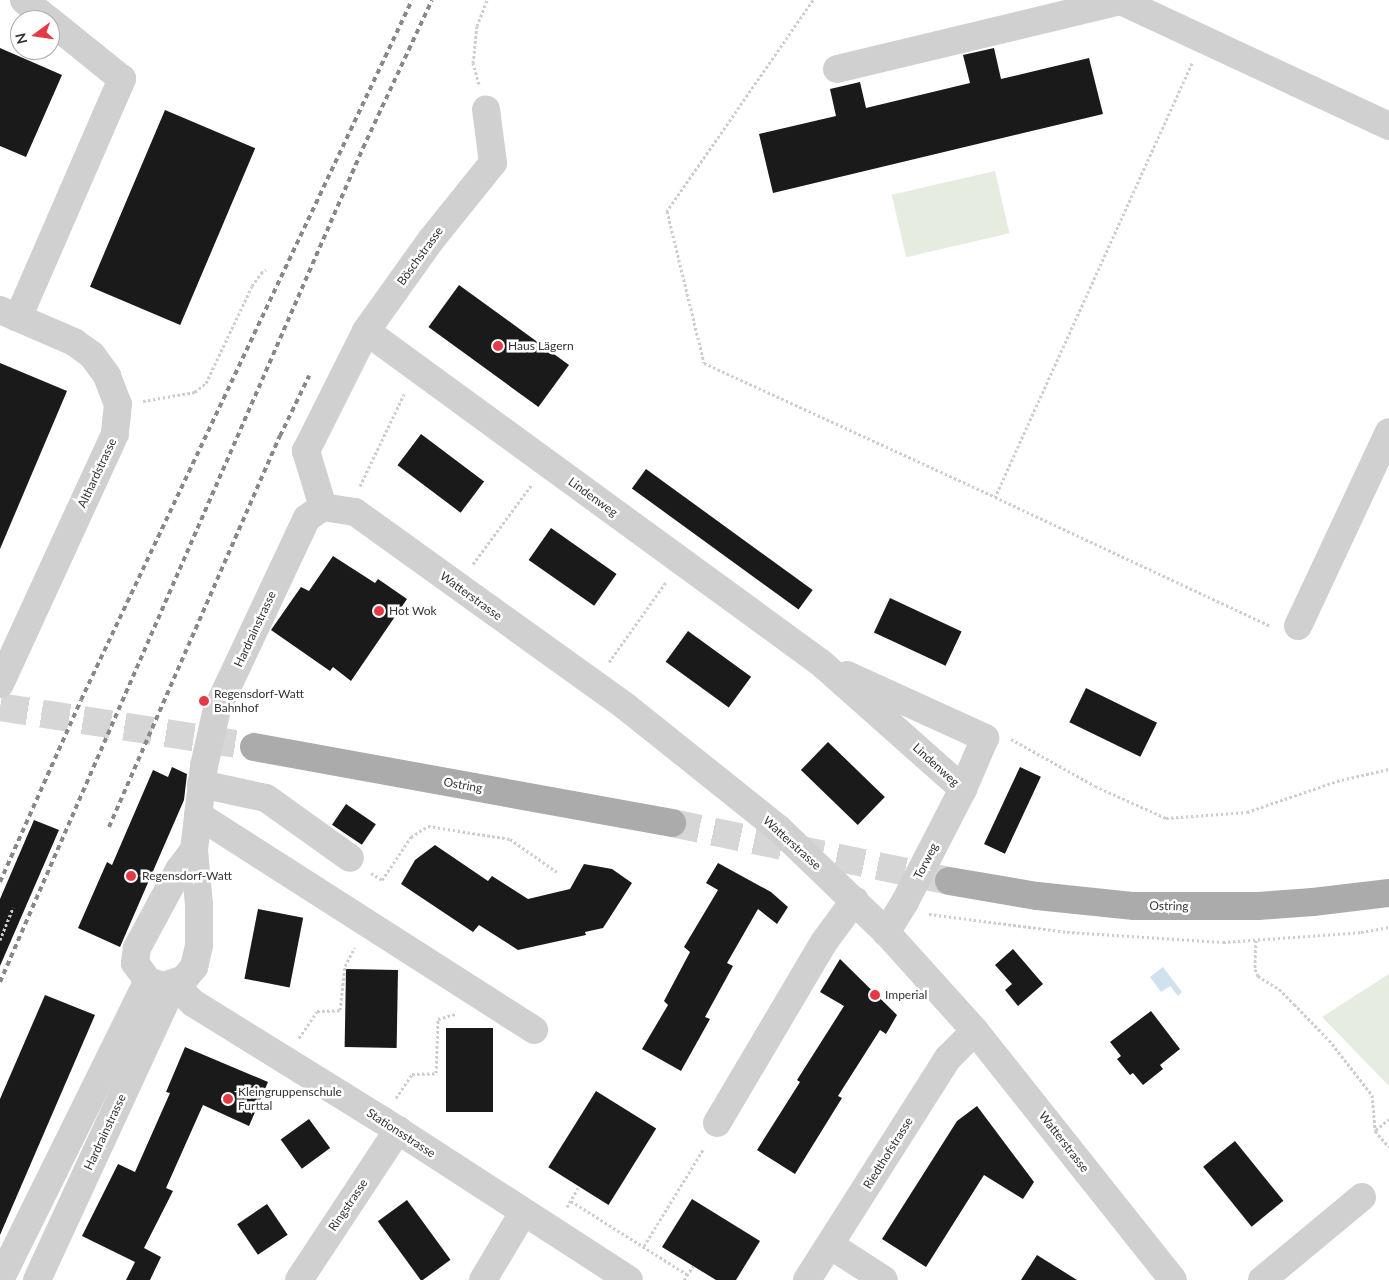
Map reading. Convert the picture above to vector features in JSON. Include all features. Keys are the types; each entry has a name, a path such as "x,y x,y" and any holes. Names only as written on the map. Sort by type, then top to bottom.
{"main road":[{"name":"Ostring","path":"254,746 672,823"},
{"name":"Ostring","path":"949,881 1082,901 1162,906 1258,906 1389,893"}],"street":[{"path":"24,0 37,10"},
{"path":"837,69 1119,1 1389,126"},
{"path":"9,314 122,79 60,28"},
{"name":"Böschstrasse","path":"323,507 306,451 366,332 431,240 493,163 486,109"},
{"name":"Althardstrasse","path":"0,684 115,434 118,404 108,376 92,355 74,342 9,314"},
{"name":"Lindenweg","path":"366,332 821,663 963,790 985,738 821,663"},
{"path":"1298,626 1389,432"},
{"name":"Watterstrasse","path":"323,507 355,512 594,684 779,830 855,900 975,1030 1173,1280"},
{"name":"Hardrainstrasse","path":"37,1280 161,983 184,979 194,967 199,945 199,905 194,850 201,784 217,710 307,518 323,507"},
{"path":"201,784 266,798 350,858"},
{"name":"Torweg","path":"886,932 906,902 963,790"},
{"path":"198,815 534,1030"},
{"path":"0,1280 161,983 135,963 137,948 179,870 194,850"},
{"path":"717,1122 824,942 855,900"},
{"name":"Stationsstrasse","path":"161,983 390,1125 629,1280"},
{"name":"Riedthofstrasse","path":"807,1280 948,1058 975,1030"},
{"name":"Ringstrasse","path":"299,1280 390,1125"},
{"path":"1262,1280 1362,1197"},
{"path":"483,1280 524,1213"},
{"path":"830,1245 884,1280"}],"path":[{"path":"486,109 473,63 477,26 487,0"},
{"path":"813,0 668,211 704,364 1279,630 1298,626"},
{"path":"995,497 1203,40"},
{"path":"140,401 195,392 206,383 252,286 260,272 266,270"},
{"path":"355,512 359,488 404,394"},
{"path":"457,586 547,464"},
{"path":"594,684 681,561"},
{"path":"985,738 1014,739 1095,786 1166,818 1247,812 1337,781 1389,769"},
{"path":"350,858 382,880 412,837 428,826 510,839 556,872"},
{"path":"0,940 14,908"},
{"path":"286,1060 317,1011 340,1010 345,966 369,924"},
{"path":"1256,940 1254,969 1258,976 1279,989 1329,1040 1372,1095 1375,1131 1389,1147"},
{"path":"390,1125 412,1074 436,1073 438,1018 456,1015 467,987"},
{"path":"1375,1131 1389,1119"},
{"path":"644,1246 714,1132 717,1122"},
{"path":"571,1201 688,1275"},
{"path":"684,1280 694,1266"}],"shaded area":[{"path":"995,171 1009,233 906,257 892,195"},
{"path":"1389,974 1389,1086 1322,1017"}],"water":[{"path":"1163,967 1182,992 1178,996 1170,986 1161,992 1150,977"}],"building":[{"path":"0,48 10,52 10,60 28,60 62,75 26,157 0,146"},
{"path":"994,48 1001,79 1089,58 1103,114 773,193 759,134 836,116 830,89 860,82 866,108 970,83 963,55"},
{"path":"165,110 255,148 180,325 90,287"},
{"name":"Haus Lägern","path":"459,285 569,365 538,407 428,327"},
{"path":"0,363 67,391 0,549"},
{"path":"421,434 484,482 461,513 398,465"},
{"path":"646,469 813,590 799,610 632,488"},
{"path":"551,528 617,574 594,606 529,560"},
{"path":"333,556 375,583 378,579 407,599 351,681 333,667 330,671 271,630 301,587 309,591"},
{"path":"890,598 962,631 946,666 874,632"},
{"path":"688,631 751,677 729,708 666,662"},
{"path":"1086,688 1157,723 1140,757 1069,722"},
{"path":"828,742 885,797 858,825 801,770"},
{"path":"172,767 187,774 184,800 120,947 78,928 107,862 112,865 153,770 168,777"},
{"path":"1020,767 1041,777 1005,854 984,844"},
{"path":"346,804 376,824 362,845 332,825"},
{"path":"34,820 59,830 0,966 0,899"},
{"path":"435,845 488,881 492,876 528,899 570,889 584,864 612,869 632,883 603,928 585,932 586,935 518,950 479,925 473,932 401,884 415,860"},
{"path":"718,863 771,892 788,907 777,924 758,909 727,963 733,966 705,1017 710,1019 681,1071 642,1049 668,1005 664,1001 690,952 684,947 718,890 706,883"},
{"path":"258,909 303,918 290,987 244,979"},
{"path":"1013,949 1043,984 1018,1006 1005,990 1012,984 995,965"},
{"path":"840,959 897,1015 886,1034 880,1030 838,1096 842,1098 795,1174 757,1150 800,1082 797,1080 844,1006 820,992"},
{"path":"346,969 398,970 397,1048 345,1047"},
{"path":"45,995 95,1015 0,1235 0,1099"},
{"path":"1151,1011 1180,1049 1160,1065 1163,1069 1143,1085 1133,1073 1130,1075 1117,1059 1121,1056 1110,1042"},
{"path":"446,1028 493,1028 493,1112 446,1112"},
{"path":"185,1047 268,1082 249,1126 203,1105 166,1188 173,1191 144,1248 161,1257 150,1280 126,1280 135,1262 82,1236 118,1164 135,1172 170,1093 166,1092"},
{"path":"596,1091 656,1129 609,1205 548,1167"},
{"path":"977,1106 1034,1182 1023,1199 984,1175 926,1267 882,1239 957,1121"},
{"path":"309,1119 330,1148 302,1169 281,1140"},
{"path":"1235,1141 1283,1201 1252,1227 1203,1167"},
{"path":"692,1199 760,1241 736,1280 716,1280 662,1247"},
{"path":"407,1200 450,1260 421,1280 378,1221"},
{"path":"267,1204 288,1235 258,1255 237,1224"},
{"path":"1037,1255 1077,1280 1021,1280"}],"tunnel":[{"path":"0,707 254,747"},
{"path":"672,823 949,881"}],"railway":[{"path":"0,882 81,700 412,0"},
{"path":"0,982 363,148 432,0"},
{"path":"109,827 280,436 309,376"}],"place":[{"name":"Haus Lägern","path":"498,346"},
{"name":"Hot Wok","path":"379,611"},
{"name":"Regensdorf-Watt Bahnhof","path":"204,701"},
{"name":"Regensdorf-Watt","path":"131,876"},
{"name":"Imperial","path":"875,995"},
{"name":"Kleingruppenschule Furttal","path":"228,1099"}]}
